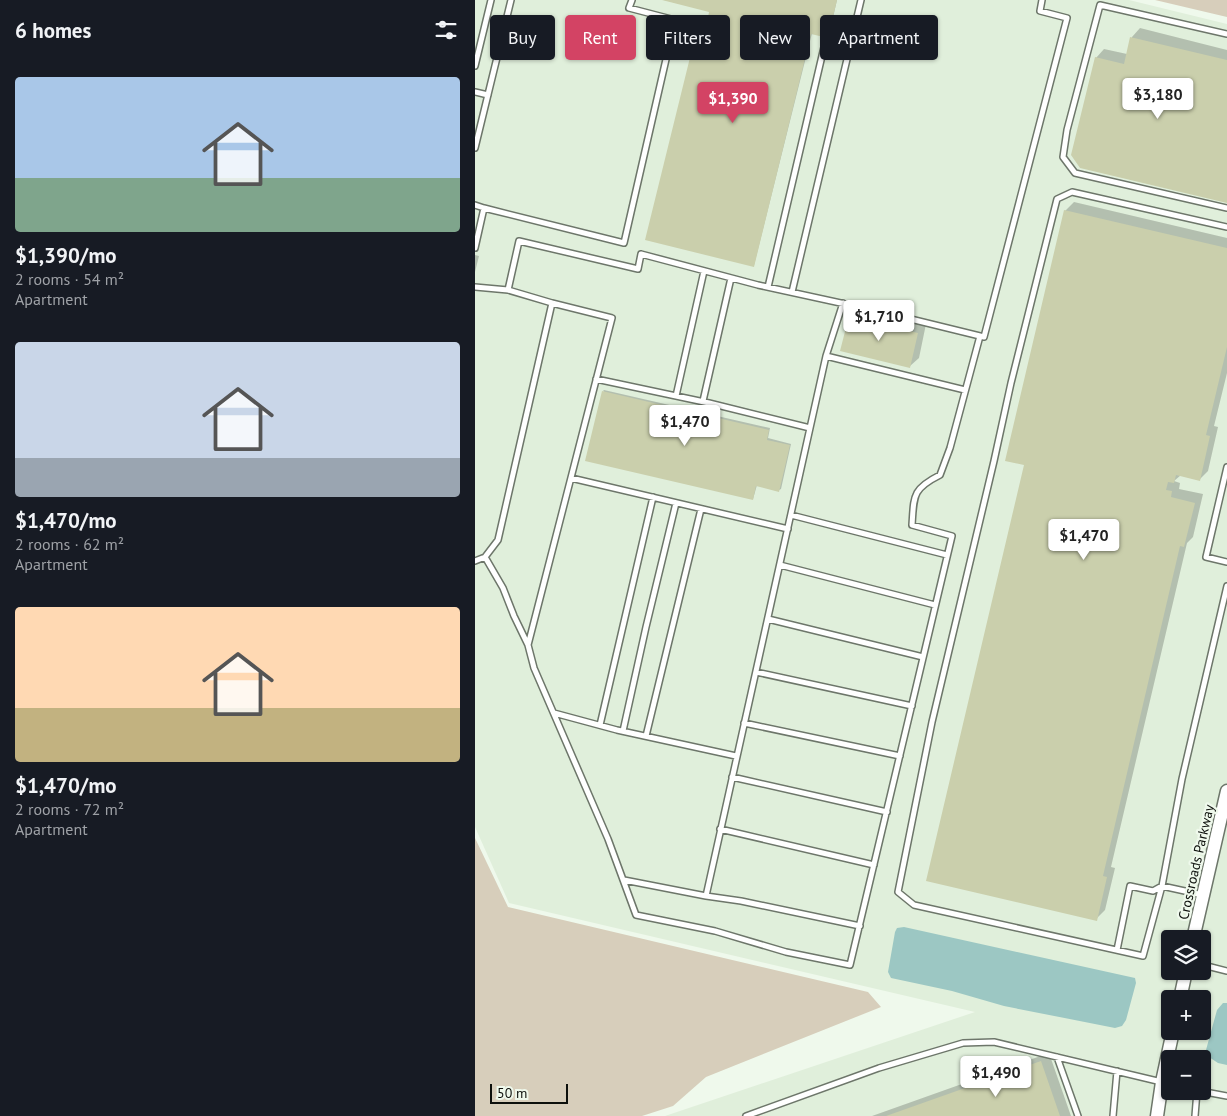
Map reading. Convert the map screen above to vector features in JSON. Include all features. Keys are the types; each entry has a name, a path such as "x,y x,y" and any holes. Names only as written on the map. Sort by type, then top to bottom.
{"street":[{"name":"Crossroads Parkway","path":"1195,930 1227,791"},
{"path":"1157,1116 1161,1100"}],"lane":[{"path":"475,66 491,0"},
{"path":"475,148 511,0"},
{"path":"475,205 623,243 675,20 629,8 632,0"},
{"path":"858,15 861,0"},
{"path":"508,290 519,241 638,269 641,254 768,287 984,337 1067,18 1040,11 1043,0"},
{"path":"1227,34 1100,5 1067,130 1063,157 1075,172 1227,208"},
{"path":"768,287 821,60"},
{"path":"792,292 847,60"},
{"path":"475,92 488,95"},
{"path":"1227,227 1072,192 1057,199 1011,383 932,722 898,892 914,905 1143,956 1162,886 1182,779 1227,586"},
{"path":"475,248 484,208"},
{"path":"676,396 704,271"},
{"path":"703,401 731,278"},
{"path":"475,286 508,290 612,318 528,645"},
{"path":"475,561 485,557 498,540 552,303"},
{"path":"706,896 826,356 843,303"},
{"path":"485,557 503,588 528,645 533,668 608,839 636,915 715,931 786,952 850,965 952,536 912,525 913,504 915,495 924,483 940,475 950,448 980,336"},
{"path":"826,356 965,390"},
{"path":"596,379 703,401 810,428"},
{"path":"1227,467 1206,557 1227,562"},
{"path":"571,478 788,529"},
{"path":"600,725 653,497"},
{"path":"623,731 676,503"},
{"path":"646,736 701,509"},
{"path":"791,515 947,555"},
{"path":"780,565 935,605"},
{"path":"768,619 923,657"},
{"path":"756,672 912,706"},
{"path":"554,713 623,731 736,756"},
{"path":"744,723 900,756"},
{"path":"732,777 887,812"},
{"path":"720,829 874,866"},
{"path":"623,880 741,901 860,926"},
{"path":"1117,950 1130,886 1153,891 1162,886 1203,895"},
{"path":"1211,967 1227,971"},
{"path":"746,1116 879,1068 963,1043 994,1042 1161,1082"},
{"path":"1057,1057 1078,1116"},
{"path":"1113,1116 1117,1071"},
{"path":"1211,1093 1227,1096"},
{"path":"1195,1116 1198,1100"}],"shaded area":[{"path":"475,0 1129,0 1227,24 1227,1116 665,1116 975,1012 509,903 475,827"},
{"path":"1155,0 1227,0 1227,17"},
{"path":"475,838 508,907 868,992 881,1007 706,1077 673,1106 642,1116 475,1116"}],"water":[{"path":"904,927 1135,978 1136,983 1126,1020 1122,1026 1115,1028 1004,1006 952,991 891,978 888,972 895,932 897,928"},
{"path":"1223,1003 1227,1003 1227,1065 1218,1063 1211,1058 1211,1050 1206,1050 1209,1040 1211,1040 1211,1032 1217,1010"}],"building":[{"path":"662,0 837,0 833,15 820,15 820,36 811,34 810,38 810,15 740,15 740,60 805,60 754,267 645,240 689,60 730,60 730,15 708,15 709,12"},
{"path":"1130,37 1227,60 1227,203 1080,168 1071,155 1095,57 1124,64"},
{"path":"1064,210 1227,248 1227,347 1206,435 1210,436 1200,481 1176,475 1174,483 1168,482 1166,490 1172,491 1171,497 1195,503 1184,547 1180,546 1103,876 1107,877 1097,921 926,881 1024,465 1005,461"},
{"path":"849,316 918,333 910,368 840,351"},
{"path":"602,391 769,430 767,440 790,445 779,492 756,486 753,500 585,461"},
{"path":"1041,1061 1060,1116 886,1116"}]}
